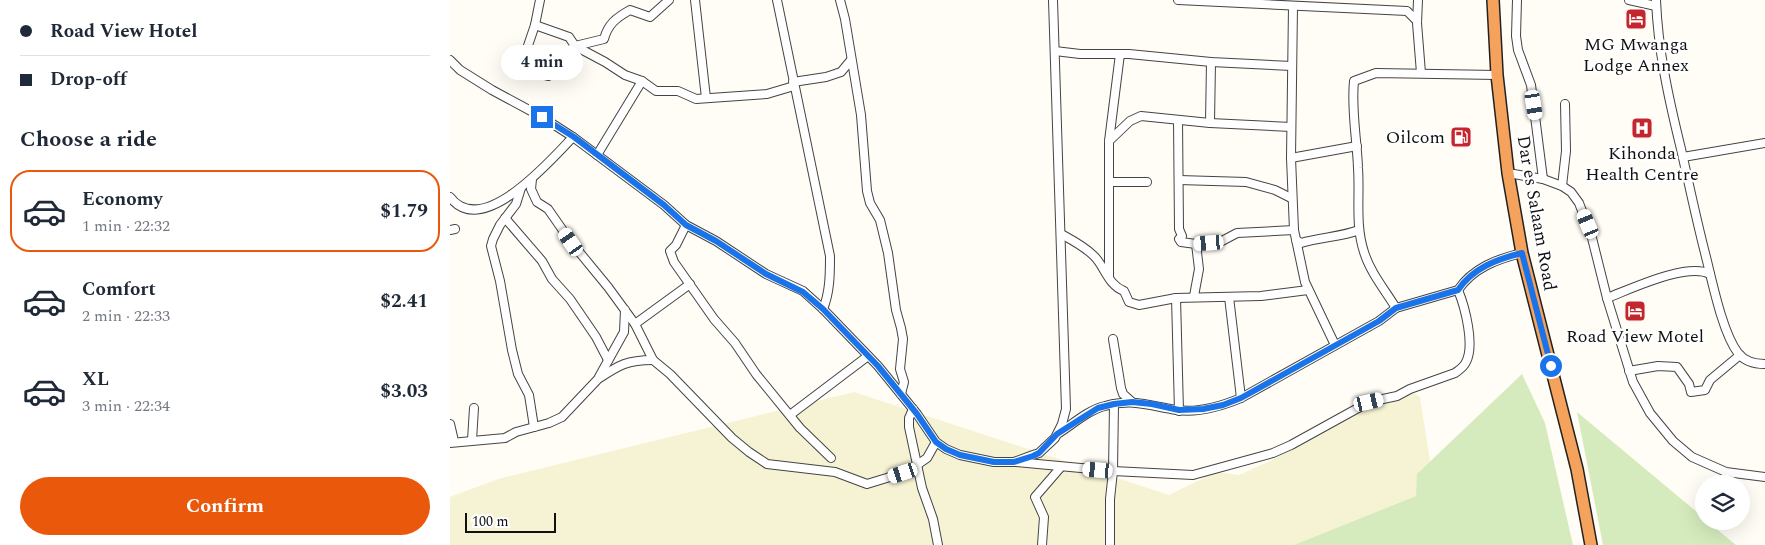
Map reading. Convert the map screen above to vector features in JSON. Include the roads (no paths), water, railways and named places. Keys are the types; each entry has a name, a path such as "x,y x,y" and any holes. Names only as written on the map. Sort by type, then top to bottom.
{"highway":[{"name":"Dar es Salaam Road","path":"1493,0 1497,75 1508,173 1522,253 1573,452 1591,545"}],"street":[{"path":"540,0 535,25 520,69 548,76 564,55 575,46 604,39 607,27 619,16 630,10 650,17 669,0"},
{"path":"695,0 706,98"},
{"path":"777,0 830,256 830,276 823,309"},
{"path":"840,0 861,115 867,191 870,203 880,220 888,253 896,310 902,328 903,339 900,369 904,382 901,394"},
{"path":"1053,0 1067,392 1065,416 1057,434"},
{"path":"1178,0 1292,6 1347,4 1407,11 1417,21"},
{"path":"1418,0 1417,21 1421,74"},
{"path":"1517,0 1516,36 1518,50 1531,85 1544,179"},
{"path":"1629,0 1656,3 1662,69 1710,274 1727,331 1740,355 1752,363 1765,364"},
{"path":"1292,6 1290,158 1294,230 1302,274 1336,345"},
{"path":"535,25 569,37 575,46 626,75 642,80 656,91 678,91 696,99 768,94 793,84 841,72 851,60"},
{"path":"1055,51 1292,66"},
{"path":"1109,279 1109,141 1120,54"},
{"path":"450,60 460,70 492,90 574,137 664,205 686,225 716,241 766,274 803,292 823,309 868,356 913,409 936,442 960,455 994,462 1193,475 1256,459 1291,445 1369,402 1389,398 1455,373 1465,364 1469,346 1465,313 1458,290"},
{"path":"1210,123 1211,62"},
{"path":"1396,308 1368,262 1359,230 1354,81 1376,73 1497,75"},
{"path":"598,155 642,80"},
{"path":"1562,186 1566,151 1565,104"},
{"path":"1109,141 1138,117 1148,116 1210,123 1291,127"},
{"path":"1178,120 1179,230 1182,236 1179,239 1181,242 1196,244 1222,242 1237,233 1294,230"},
{"path":"450,197 456,204 472,209 488,208 532,179 574,137"},
{"path":"1683,157 1765,143"},
{"path":"1290,158 1357,146"},
{"path":"1508,173 1544,179 1562,186 1571,192 1576,199 1588,224 1607,298 1633,382 1645,407 1673,441 1688,454 1713,468 1726,472 1765,477"},
{"path":"532,179 531,189 537,202 548,209 571,242 636,324 653,360 670,374 732,438 767,464 835,472 867,484 903,473 918,465 927,458 936,442"},
{"path":"1179,180 1246,182 1275,190 1291,198"},
{"path":"1109,182 1147,182"},
{"path":"521,188 516,204 505,218 491,246 500,281 512,350 518,374 529,395 534,428"},
{"path":"505,218 542,261 552,279 570,299 596,337 608,360"},
{"path":"686,225 676,245 670,251 674,262 714,320 735,343 756,374 803,430 831,458"},
{"path":"1296,240 1302,243 1320,238 1346,235 1359,230"},
{"path":"1061,234 1092,255 1109,279 1118,288 1124,290 1128,302 1134,304 1139,305 1194,296 1229,297 1284,294 1308,290"},
{"path":"1194,296 1199,269 1196,244"},
{"path":"1014,462 1039,453 1057,434 1098,408 1132,402 1179,410 1203,409 1223,405 1241,398 1379,321 1396,308 1458,290 1463,282 1488,264 1522,253"},
{"path":"1607,298 1658,278 1692,270 1705,271 1710,274"},
{"path":"636,324 690,284"},
{"path":"1229,297 1241,398"},
{"path":"1176,298 1179,410"},
{"path":"598,379 624,332 625,310"},
{"path":"1113,339 1120,388 1132,402"},
{"path":"1629,370 1658,366 1677,367 1691,392 1704,390 1710,380 1740,355"},
{"path":"790,415 868,356"},
{"path":"450,424 452,442 505,438 516,432 534,428 562,417 598,379 622,364 636,360 653,360"},
{"path":"1110,545 1114,404"},
{"path":"472,440 474,408"},
{"path":"913,409 908,422 922,488 933,519 938,545"},
{"path":"1042,545 1044,517 1034,497 1061,467"}],"place":[{"name":"MG Mwanga Lodge Annex","path":"1636,19"},
{"name":"Kihonda Health Centre","path":"1642,128"},
{"name":"Oilcom","path":"1461,137"},
{"name":"Road View Motel","path":"1635,311"}]}
